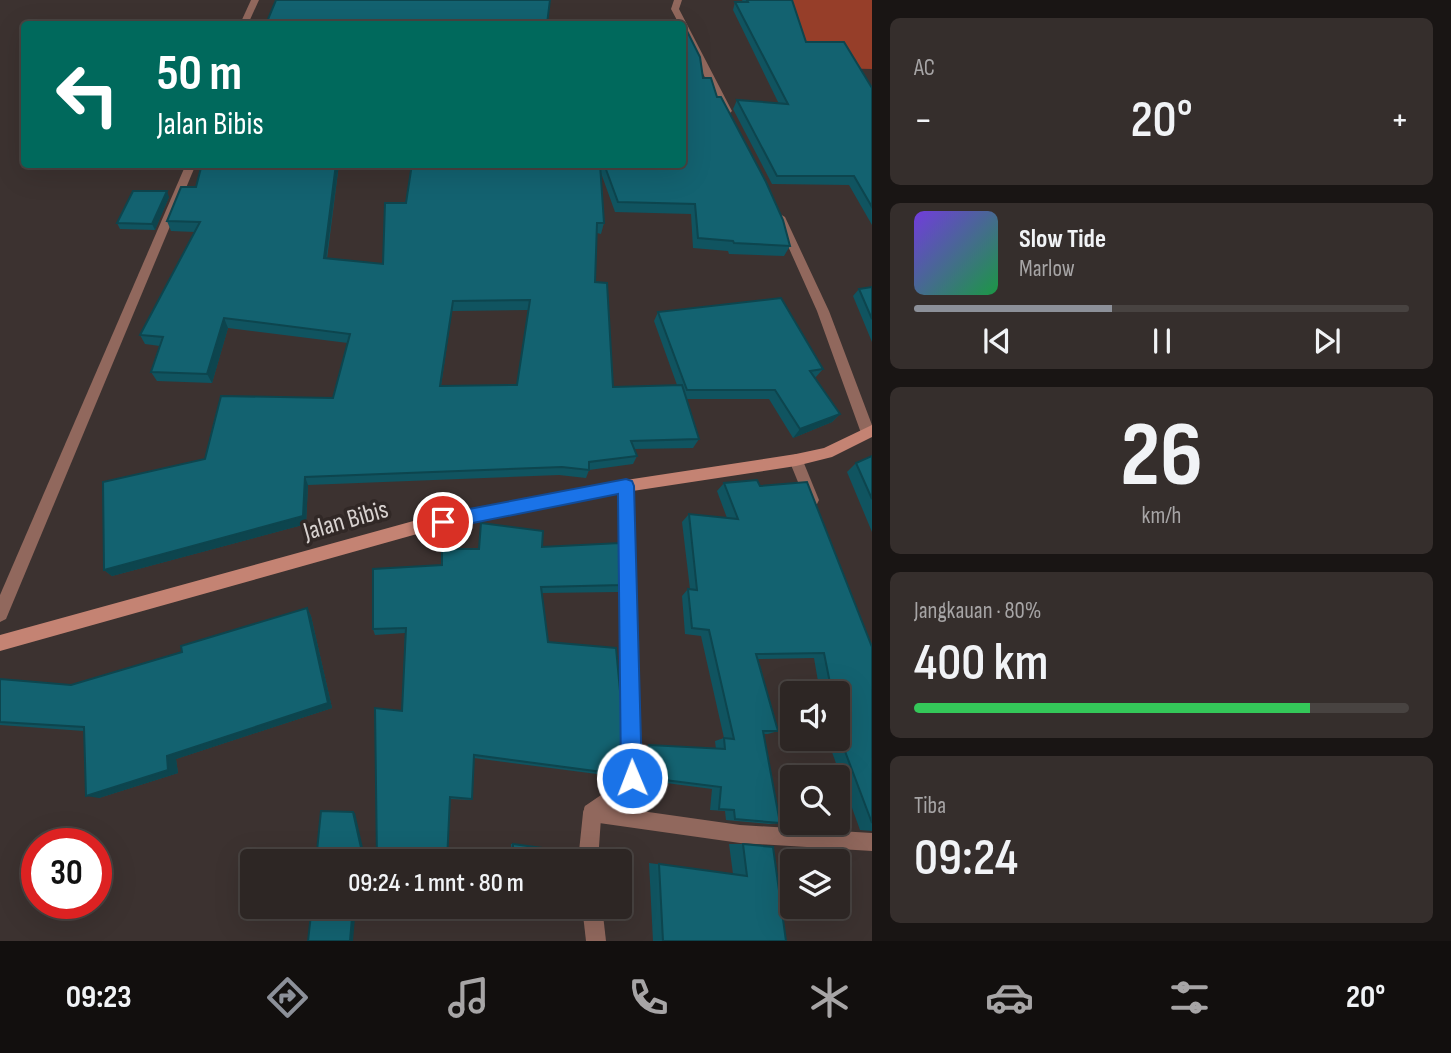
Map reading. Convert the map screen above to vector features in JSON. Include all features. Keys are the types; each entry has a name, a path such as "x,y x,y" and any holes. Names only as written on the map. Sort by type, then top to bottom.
{"main road":[{"name":"Jalan Bibis","path":"0,643 417,527 626,486 796,460 827,453 870,431"}],"street":[{"path":"245,21 255,0"},
{"path":"678,0 675,9 681,21"},
{"path":"686,31 732,121"},
{"path":"0,614 189,168"},
{"path":"773,203 823,311 870,431"},
{"path":"796,460 816,510"},
{"path":"589,849 592,813 626,788 632,778 626,486"},
{"path":"592,813 740,834 872,842"},
{"path":"593,919 596,941"}],"shaded area":[{"path":"746,0 872,0 872,69 829,68"}],"building":[{"path":"276,0 550,0 547,21 267,21"},
{"path":"747,0 792,0 806,42 844,42 872,88 872,207 854,176 777,176 737,100 788,104 735,2 748,2"},
{"path":"686,29 700,57 703,78 711,78 717,97 721,97 766,182 783,220 790,246 698,238 695,204 618,202 605,168 686,168"},
{"path":"201,168 335,168 324,258 383,264 385,203 406,203 411,168 600,168 604,223 597,223 595,282 607,283 613,387 682,385 699,439 631,441 637,456 589,462 589,470 562,467 305,477 303,516 104,570 103,482 205,459 221,396 333,398 350,334 224,318 207,374 151,372 163,337 140,335 200,222 167,221 181,187 196,187","holes":["530,300 517,385 440,386 453,301"]},
{"path":"133,191 167,191 152,224 117,223"},
{"path":"872,287 872,319 859,289"},
{"path":"781,298 823,369 810,371 840,414 800,429 775,390 687,390 658,312"},
{"path":"872,456 872,499 856,463"},
{"path":"757,480 760,486 807,482 872,647 872,823 845,751 850,751 850,681 830,681 824,653 756,654 778,731 763,731 780,823 735,819 734,810 719,809 721,787 649,778 649,745 725,749 724,738 734,739 709,630 692,628 688,589 697,590 689,514 738,519 724,483"},
{"path":"481,523 543,531 542,547 620,543 622,585 541,587 548,642 616,648 625,744 625,775 474,755 472,799 450,797 448,849 377,849 375,708 402,711 406,628 373,629 373,569 442,565 442,549 479,549"},
{"path":"307,608 328,703 167,756 168,770 86,796 84,727 0,722 0,679 71,685 182,652 181,646"},
{"path":"321,811 353,812 361,849 317,849"},
{"path":"513,844 549,849 513,849"},
{"path":"743,844 773,847 780,919 783,919 786,941 663,941 659,864 747,876"},
{"path":"311,919 352,919 350,941 308,941"}],"route":[{"path":"443,522 626,486 632,778"}]}
